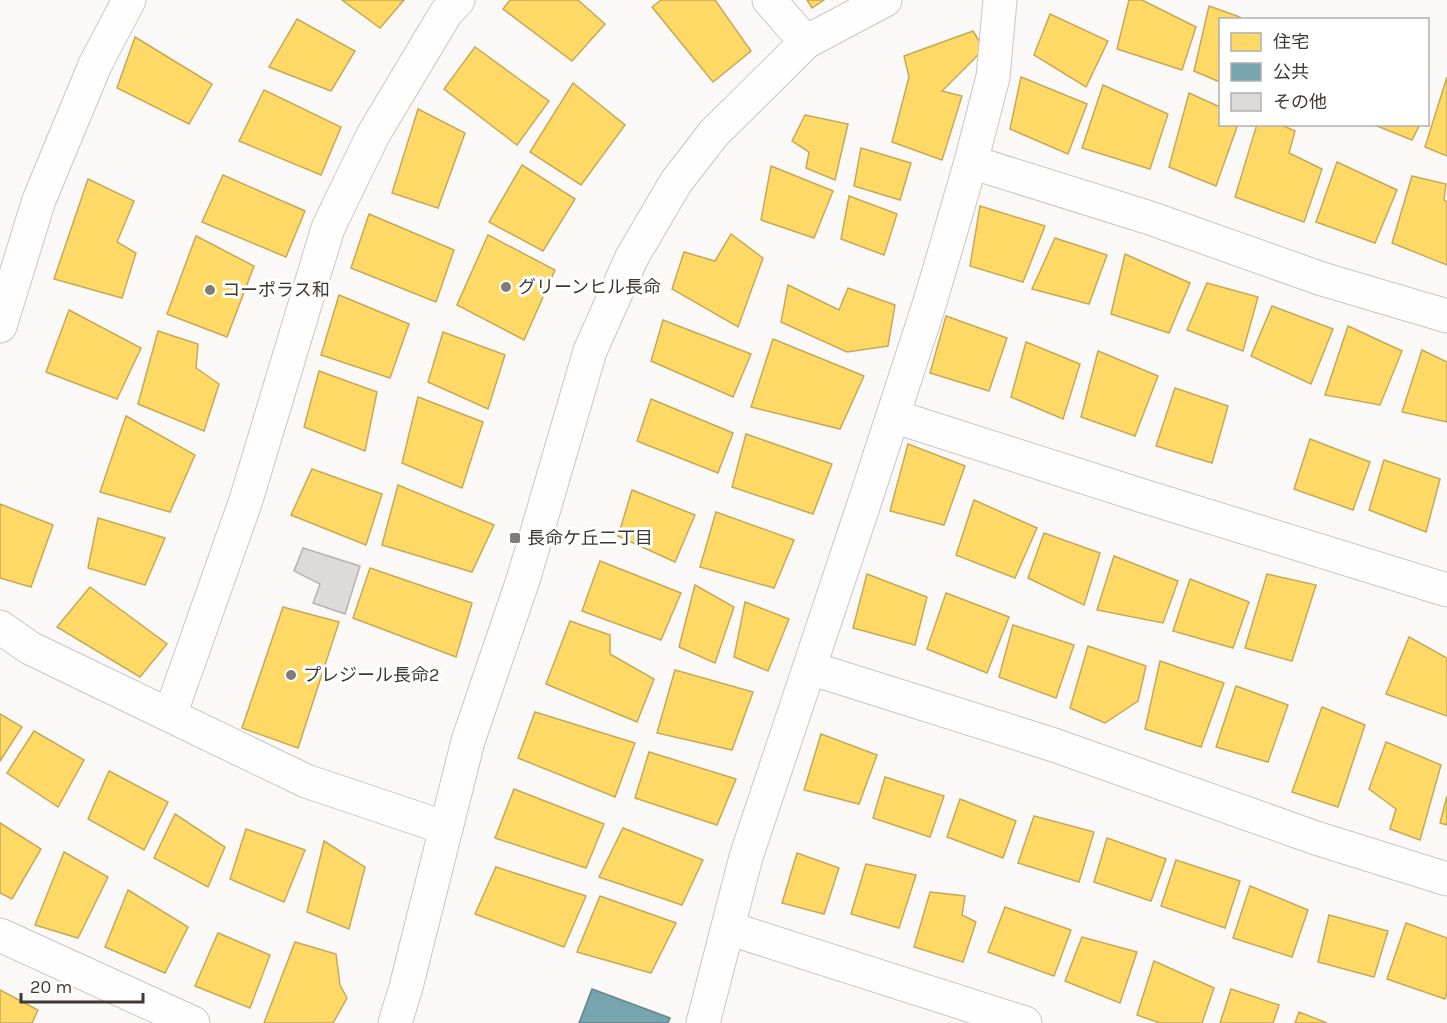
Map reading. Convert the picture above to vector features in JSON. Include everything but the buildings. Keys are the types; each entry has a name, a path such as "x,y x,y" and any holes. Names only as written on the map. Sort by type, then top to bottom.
{"street":[{"path":"0,326 39,200 95,65 129,0"},
{"path":"170,715 246,500 328,228 373,135 446,13 458,0"},
{"path":"769,0 806,42"},
{"path":"395,1023 468,741 524,577 590,351 632,257 676,182 714,133 806,42 885,0"},
{"path":"703,1023 746,857 930,302 971,162 993,77 1000,0"},
{"path":"971,162 1150,218 1322,279 1447,316"},
{"path":"893,416 1447,590"},
{"path":"0,627 30,648 306,781 446,828"},
{"path":"810,668 1053,744 1316,838 1447,879"},
{"path":"728,928 1025,1023"},
{"path":"0,935 193,1023"}],"place":[{"name":"グリーンヒル長命","path":"506,287"},
{"name":"コーポラス和","path":"210,290"},
{"name":"長命ケ丘二丁目","path":"515,538"},
{"name":"プレジール長命2","path":"291,675"}]}
